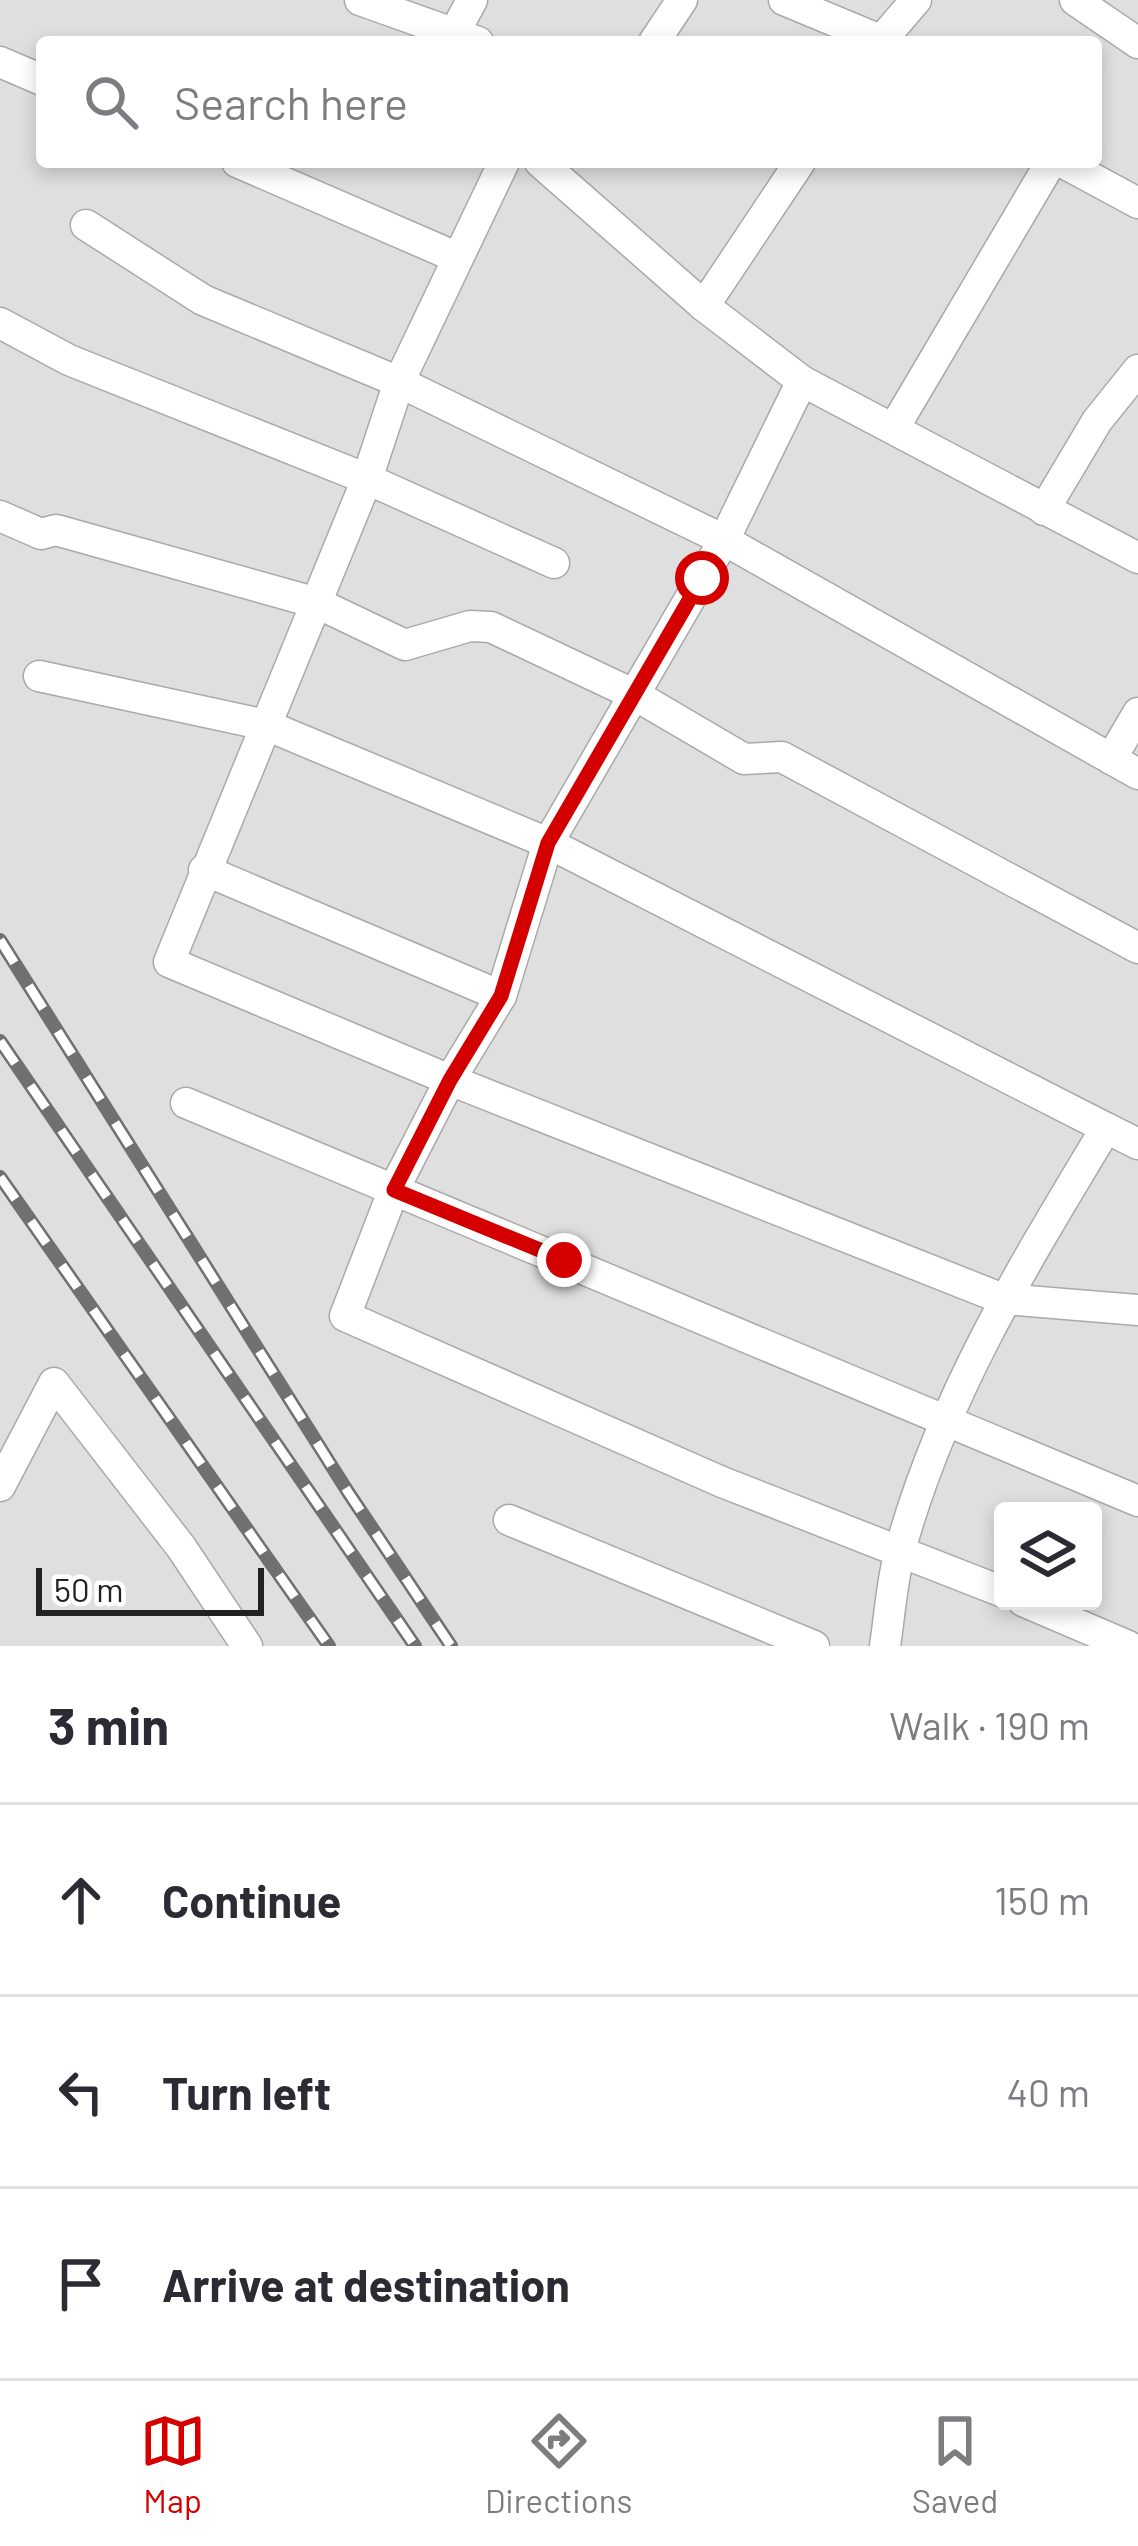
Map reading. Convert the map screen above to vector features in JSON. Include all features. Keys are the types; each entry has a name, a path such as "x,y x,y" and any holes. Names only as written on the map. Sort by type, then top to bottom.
{"street":[{"path":"360,0 467,36 472,0"},
{"path":"658,36 682,0"},
{"path":"784,0 870,36"},
{"path":"886,36 916,0"},
{"path":"1075,0 1138,43"},
{"path":"0,62 36,77"},
{"path":"251,168 456,257"},
{"path":"501,168 399,382 367,478 169,962 450,1080 1003,1299 1138,1310"},
{"path":"547,168 704,307 802,381 1138,558"},
{"path":"704,307 796,168"},
{"path":"894,428 1048,168"},
{"path":"1073,168 1138,202"},
{"path":"86,226 202,301 399,382 724,539 1125,766 1138,713"},
{"path":"0,323 69,360 367,478 554,563"},
{"path":"1044,510 1097,421 1138,370"},
{"path":"802,381 724,539 548,843 501,996 450,1080 394,1190 345,1316 722,1482 994,1588"},
{"path":"0,516 41,533 56,530 317,603 406,645 470,626 491,627 635,694 744,759 782,757 1138,948"},
{"path":"39,676 266,725 548,843 1138,1144"},
{"path":"204,870 501,996"},
{"path":"186,1103 1138,1501"},
{"path":"885,1646 901,1548 947,1419 1003,1299 1106,1129"},
{"path":"0,1486 54,1383 181,1547 247,1646"},
{"path":"509,1520 814,1646"},
{"path":"1044,1610 1128,1646"}],"shaded area":[{"path":"0,0 1138,0 1138,1646 0,1646"}],"railway":[{"path":"0,940 348,1492 451,1646"},
{"path":"0,1041 415,1646"},
{"path":"0,1177 329,1646"}],"route":[{"path":"564,1260 394,1190 450,1080 501,996 548,843 702,578"}]}
